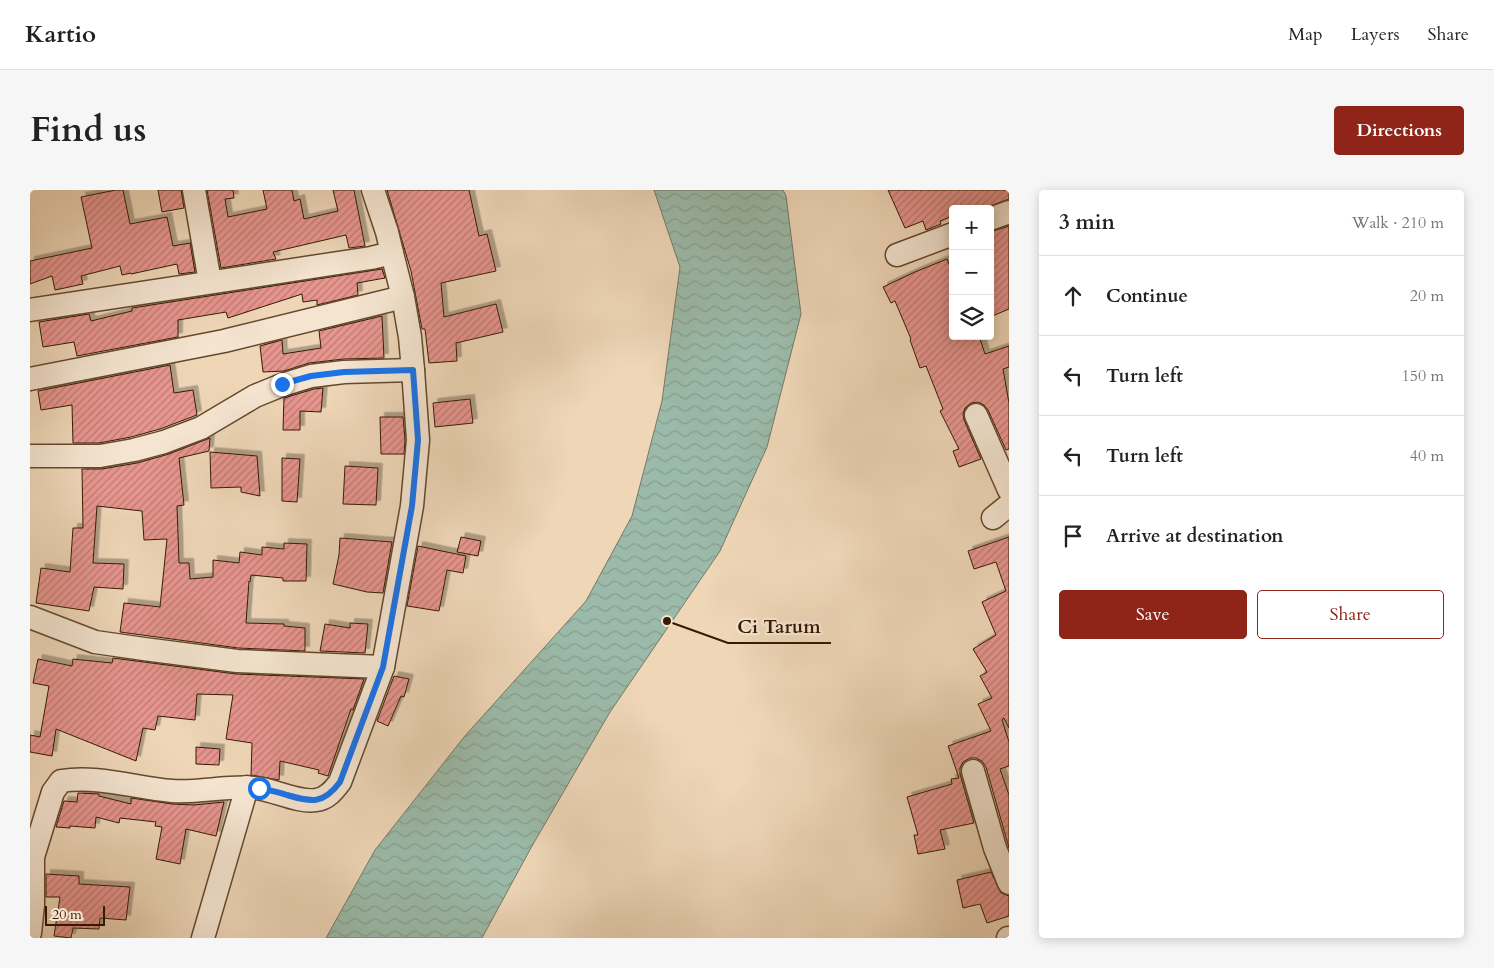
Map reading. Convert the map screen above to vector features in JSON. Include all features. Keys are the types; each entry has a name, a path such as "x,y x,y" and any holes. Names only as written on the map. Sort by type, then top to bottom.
{"street":[{"path":"194,190 210,282"},
{"path":"30,933 33,905 32,857 53,792 62,781 87,779 174,791 247,787 267,790 308,801 318,800 329,795 340,782 383,667 412,506 418,440 410,337 403,297 387,232 373,190"},
{"path":"994,218 1009,212"},
{"path":"897,255 949,236"},
{"path":"30,310 392,253"},
{"path":"30,379 224,341 403,297"},
{"path":"30,456 100,456 134,450 164,442 201,428 256,396 282,384 311,376 344,372 413,370"},
{"path":"976,415 1009,490"},
{"path":"30,617 95,642 144,649 237,661 383,667"},
{"path":"973,771 995,848 1009,884"},
{"path":"203,938 247,787"}],"water":[{"path":"654,190 783,190 786,196 801,314 767,447 720,551 610,712 532,846 482,938 326,938 375,850 464,737 586,601 632,516 662,401 680,267"}],"building":[{"path":"123,190 130,224 167,217 173,246 190,243 195,272 179,274 177,264 122,275 120,266 81,276 83,284 55,290 52,276 30,284 30,261 92,248 81,197"},
{"path":"158,190 181,190 184,208 162,212"},
{"path":"207,190 233,190 234,198 225,199 228,217 267,209 263,190 292,190 294,201 300,199 304,219 338,211 333,190 354,190 365,246 349,248 346,235 273,252 276,259 221,268"},
{"path":"387,190 469,190 479,236 487,234 496,271 441,283 444,317 496,304 503,332 456,343 457,361 429,363 425,329 422,329 411,271"},
{"path":"888,190 1009,190 1009,199 993,205 949,205 949,218 940,221 941,224 926,230 923,221 905,228"},
{"path":"1009,226 1009,309 994,315 994,250 994,231"},
{"path":"947,259 949,264 949,340 980,340 985,354 1009,346 1009,367 1003,369 1009,403 1009,449 1006,450 984,405 978,402 971,403 965,408 964,420 981,459 959,467 953,451 959,449 940,411 943,409 926,366 920,368 911,339 895,301 891,303 883,287"},
{"path":"382,269 385,278 357,283 358,295 317,305 317,300 303,302 302,294 228,318 226,312 178,320 178,337 77,356 74,342 43,347 39,322 89,314 91,321 132,311 132,308"},
{"path":"382,316 384,358 344,359 309,363 284,371 263,372 260,346 282,340 283,354 321,348 319,331"},
{"path":"170,365 174,393 193,390 197,415 160,429 99,443 73,443 72,405 41,410 38,391"},
{"path":"323,388 321,412 300,411 300,430 283,430 284,398"},
{"path":"470,399 473,423 435,427 433,403"},
{"path":"380,417 403,417 404,454 381,454"},
{"path":"210,438 209,451 179,458 184,505 177,506 179,563 189,563 190,579 213,577 213,560 239,563 240,552 262,555 262,547 284,549 284,543 307,544 306,581 283,581 283,578 251,575 246,623 284,624 284,626 305,628 305,651 238,648 120,632 124,603 160,607 167,539 144,540 142,511 97,506 93,563 124,564 123,589 94,587 89,611 36,603 41,568 70,572 73,528 83,528 82,469 102,469 137,463 169,454"},
{"path":"210,452 257,456 260,496 241,492 241,487 211,488"},
{"path":"282,458 300,459 297,502 282,501"},
{"path":"345,466 378,468 376,505 343,504"},
{"path":"461,537 481,541 478,556 457,552"},
{"path":"1009,537 1009,728 1004,718 1002,720 1009,742 1009,766 1000,769 1009,795 1009,848 986,767 982,761 970,758 963,762 960,774 974,823 940,830 945,849 918,854 914,835 918,835 907,797 952,784 951,779 959,778 948,746 991,731 978,704 992,698 980,676 987,672 973,649 996,635 982,602 1006,591 996,562 974,569 968,551"},
{"path":"340,538 392,542 383,593 367,592 333,584 339,555"},
{"path":"418,546 466,556 463,573 447,570 439,611 407,606"},
{"path":"350,623 368,624 365,653 320,651 325,624 350,628"},
{"path":"113,658 236,674 364,679 353,710 351,709 328,776 318,773 319,770 280,761 279,780 251,775 252,743 226,739 233,695 197,694 195,720 158,716 155,730 143,728 136,761 56,729 52,756 30,752 30,735 40,737 49,686 33,683 38,659 72,666 73,659 112,663"},
{"path":"394,676 409,679 404,697 401,696 388,726 377,721"},
{"path":"196,747 220,749 219,765 196,764"},
{"path":"78,793 99,794 99,796 131,804 131,798 194,805 224,802 216,836 186,829 180,864 156,859 162,827 155,826 156,822 120,818 119,823 96,817 95,828 56,827 64,801 77,802"},
{"path":"991,872 1001,893 1009,896 1009,916 987,923 980,904 963,908 957,880"},
{"path":"46,874 79,876 79,884 130,887 126,920 100,918 99,929 73,928 71,938 54,936 60,897 46,897"}],"place":[{"name":"Ci Tarum","path":"667,621"}],"route":[{"path":"259,788 308,801 322,799 329,795 340,782 383,667 412,506 418,440 413,370 344,372 311,376 282,384"}]}
